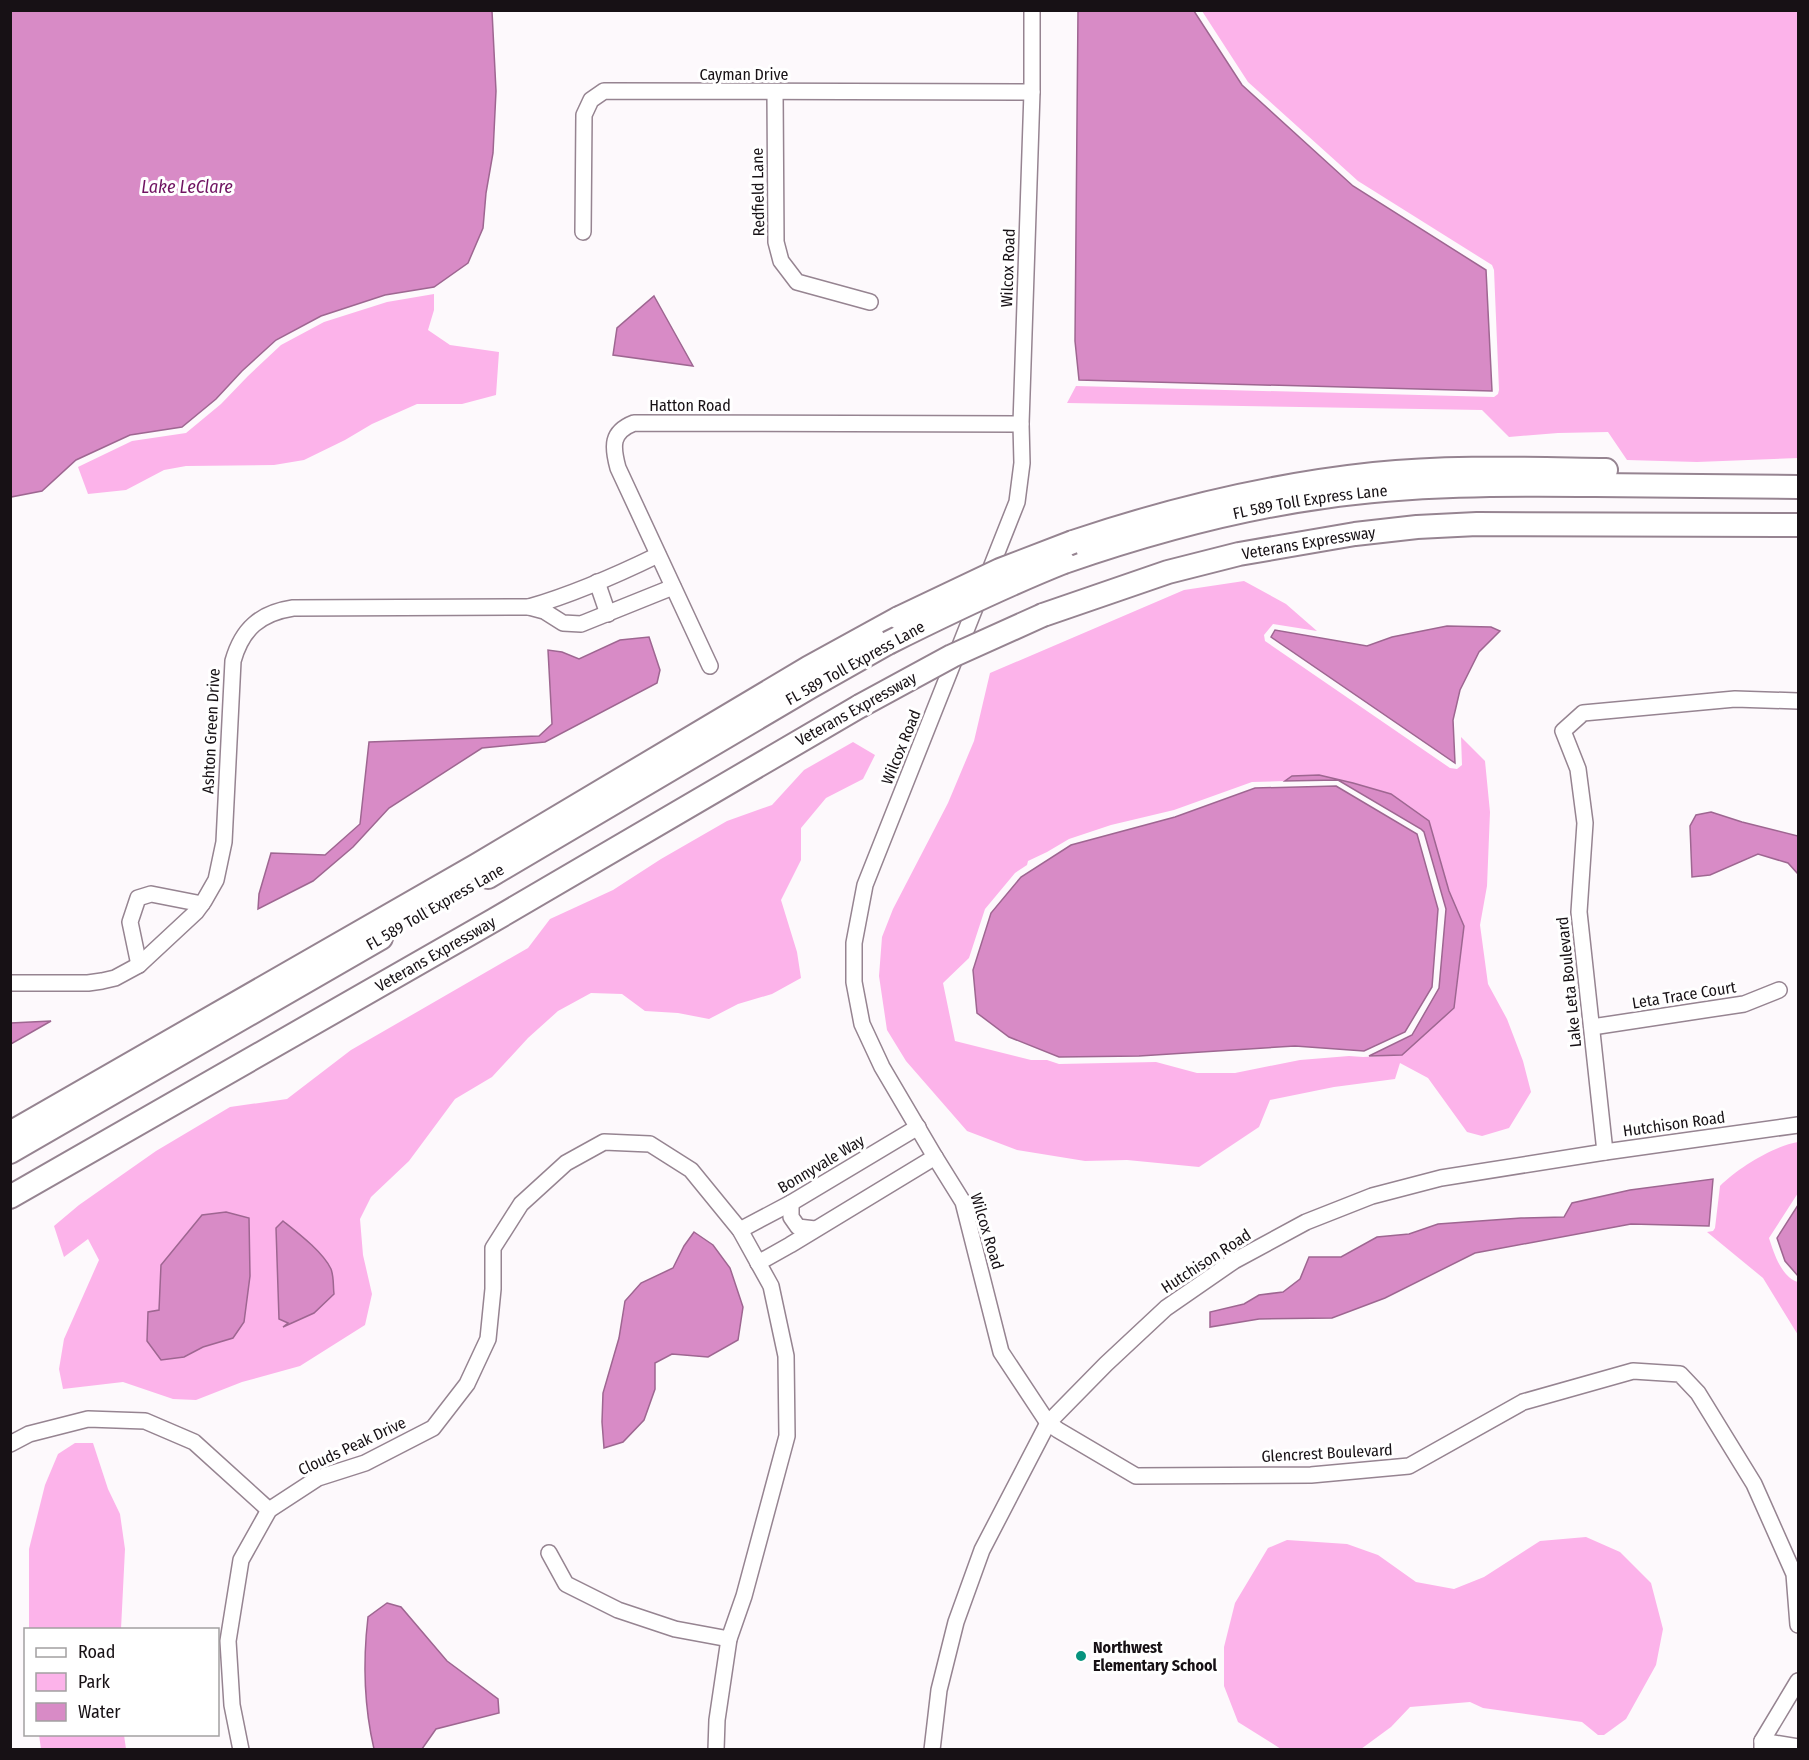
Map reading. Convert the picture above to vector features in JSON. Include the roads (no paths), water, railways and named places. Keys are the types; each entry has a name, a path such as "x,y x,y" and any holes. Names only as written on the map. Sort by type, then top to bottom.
{"highway":[{"path":"10,1133 477,865 798,674 898,618 1000,570 1069,552 1173,511 1256,491 1376,474 1477,468 1798,471"},
{"name":"FL 589 Toll Express Lane","path":"10,1152 486,878 810,687 888,643 1022,579 1069,552 1116,544 1260,507 1379,490 1482,484 1798,487"},
{"name":"Veterans Expressway","path":"10,1197 494,920 860,706 952,656 1042,615 1178,569 1239,554 1355,534 1417,527 1477,524 1798,525"}],"street":[{"name":"Wilcox Road","path":"1032,10 1032,92 1022,463 1017,502 865,885 854,943 854,982 862,1024 882,1067 963,1202 1001,1352 1048,1423"},
{"name":"Cayman Drive","path":"583,232 584,115 591,100 604,91 1032,92"},
{"name":"Redfield Lane","path":"775,92 776,242 781,261 797,282 870,302"},
{"name":"Hatton Road","path":"710,666 618,468 615,456 616,436 623,427 634,423 1022,424"},
{"name":"Ashton Green Drive","path":"529,607 554,600 617,575 658,555"},
{"path":"597,582 608,614"},
{"name":"Ashton Green Drive","path":"10,983 95,982 115,978 139,964 202,904 216,880 222,855 233,661 242,638 250,628 270,614 293,608 529,607 544,611 563,623 572,625 608,614 673,587"},
{"name":"Lake Leta Boulevard","path":"1605,1152 1579,912 1585,823 1578,769 1563,731 1583,713 1735,699 1798,701"},
{"path":"139,964 130,922 138,898 151,894 202,904"},
{"name":"Leta Trace Court","path":"1592,1027 1744,1004 1779,990"},
{"name":"Hutchison Road","path":"932,1749 939,1690 956,1622 982,1550 1048,1423 1166,1308 1234,1261 1306,1222 1372,1196 1441,1178 1798,1125"},
{"name":"Bonnyvale Way","path":"740,1230 792,1203 918,1127"},
{"name":"Clouds Peak Drive","path":"241,1749 232,1705 228,1641 241,1560 269,1510 318,1478 365,1463 433,1428 467,1384 488,1339 493,1288 493,1248 521,1204 566,1163 604,1142 650,1144 691,1170 740,1230 771,1286 786,1356 787,1436 747,1584 729,1639 717,1720 716,1749"},
{"path":"758,1263 935,1157"},
{"path":"792,1203 790,1217 798,1227 815,1229"},
{"name":"Glencrest Boulevard","path":"1048,1423 1136,1476 1311,1475 1409,1466 1523,1402 1633,1371 1680,1374 1698,1393 1754,1484 1794,1574 1798,1625"},
{"path":"10,1444 29,1434 88,1419 145,1421 194,1442 269,1510"},
{"path":"549,1552 566,1584 618,1610 675,1629 729,1639"},
{"path":"1798,1681 1762,1745 1798,1747"}],"water":[{"name":"Lake LeClare","path":"11,10 492,11 496,91 493,153 483,228 468,263 434,287 385,295 321,316 276,340 216,399 182,427 130,435 76,460 42,491 11,497"},
{"path":"1078,11 1194,11 1242,85 1353,186 1486,270 1492,391 1079,380 1075,341"},
{"path":"654,296 693,366 613,355 617,328"},
{"path":"1447,626 1491,627 1500,631 1479,652 1460,690 1453,720 1455,763 1271,637 1275,630 1367,646 1392,637"},
{"path":"649,637 660,670 657,683 545,742 482,748 389,808 353,847 313,881 258,909 259,894 271,853 325,855 360,824 369,742 539,736 552,724 548,650 562,652 579,659 620,640"},
{"path":"1319,775 1353,783 1391,794 1429,821 1449,891 1464,926 1454,1008 1402,1055 1369,1056 1412,1035 1439,988 1446,909 1424,832 1338,780 1285,781 1292,776"},
{"path":"1336,786 1417,834 1438,909 1432,987 1405,1032 1364,1051 1295,1046 1139,1056 1059,1057 1009,1037 977,1013 973,970 991,913 1021,877 1071,845 1175,817 1255,788"},
{"path":"1711,812 1798,836 1798,874 1788,863 1758,854 1710,875 1692,877 1690,826 1696,815"},
{"path":"51,1021 11,1044 11,1023"},
{"path":"1713,1179 1709,1226 1631,1224 1475,1253 1385,1298 1332,1318 1259,1319 1210,1327 1210,1312 1244,1304 1259,1295 1283,1292 1300,1279 1309,1257 1341,1257 1377,1237 1409,1234 1438,1224 1564,1217 1572,1203 1630,1190"},
{"path":"1798,1205 1798,1276 1785,1261 1777,1238"},
{"path":"226,1212 249,1218 250,1276 244,1322 233,1338 203,1347 184,1357 161,1360 147,1341 148,1312 159,1310 161,1265 202,1215"},
{"path":"283,1221 310,1243 327,1263 332,1272 334,1294 314,1313 283,1327 288,1323 279,1319 276,1228"},
{"path":"694,1232 713,1245 730,1268 743,1307 738,1340 708,1357 672,1354 655,1363 655,1389 644,1420 623,1442 604,1448 603,1393 619,1338 625,1301 641,1283 673,1268"},
{"path":"387,1603 401,1607 447,1661 498,1699 499,1713 436,1729 422,1749 374,1749 366,1700 366,1633 368,1617"}],"place":[{"name":"Northwest Elementary School","path":"1081,1656"}]}
